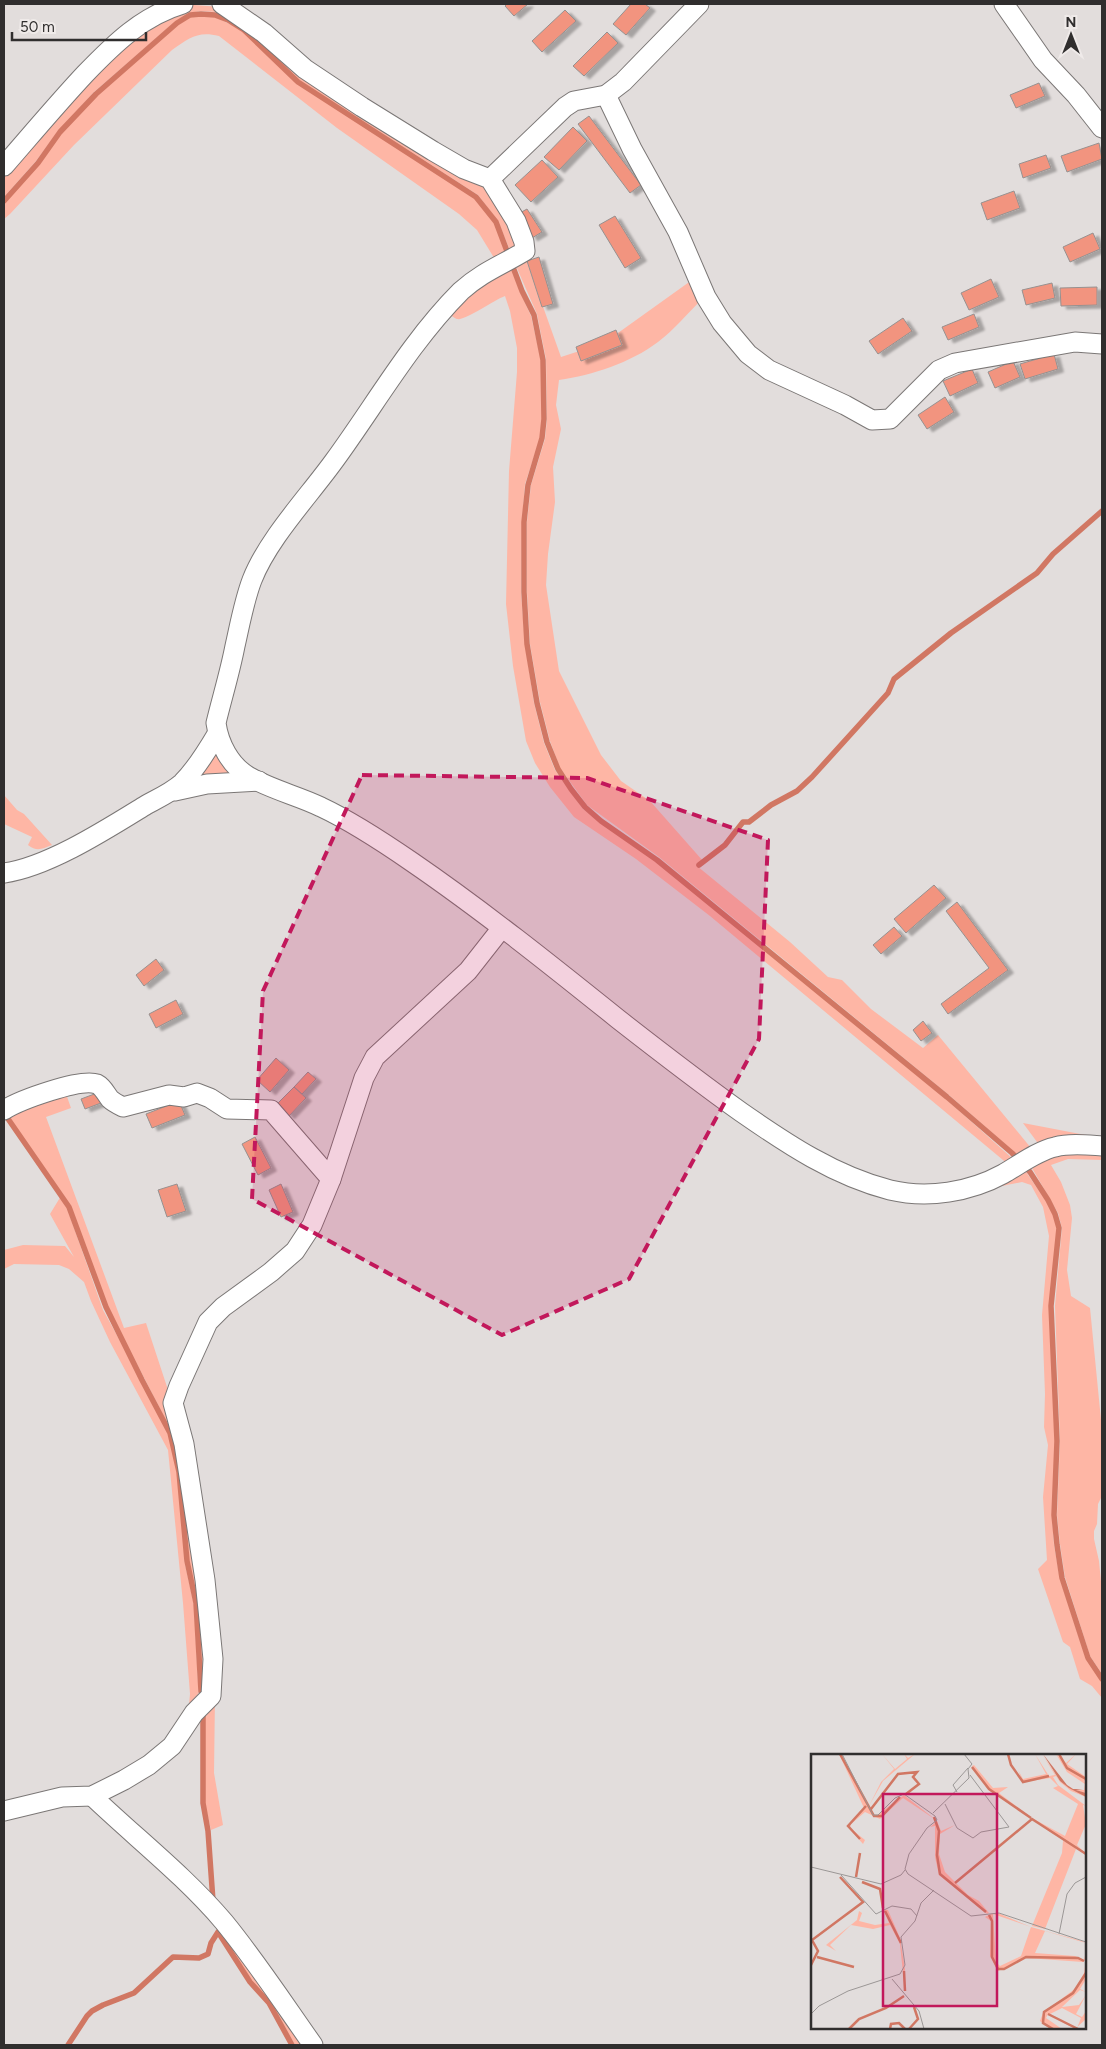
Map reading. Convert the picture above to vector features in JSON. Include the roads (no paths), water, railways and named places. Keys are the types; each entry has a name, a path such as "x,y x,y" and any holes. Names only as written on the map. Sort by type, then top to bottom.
{"street":[{"path":"4,166 60,100 121,38 155,14 183,4"},
{"path":"222,4 264,33 306,69 362,107 464,169 490,179 512,214 524,242 525,250 481,274 462,291 425,332 333,462 285,525 266,555 253,578 246,599 216,724 217,734 231,760 248,776 319,806 364,831 413,862 501,928 687,1074 785,1143 856,1179 893,1190 929,1193 959,1191 971,1188 1053,1147 1082,1144 1102,1146"},
{"path":"490,179 565,107 574,101 606,95 623,82 699,4"},
{"path":"1004,4 1043,60 1076,95 1102,128"},
{"path":"606,95 632,149 678,232 706,297 722,323 748,354 769,370 845,405 872,420 890,419 939,370 955,363 1075,342 1102,344"},
{"path":"4,873 64,851 180,785 191,774 217,734"},
{"path":"164,794 189,786 260,781"},
{"path":"4,1811 62,1797 92,1796 149,1765 172,1746 194,1713 212,1696 213,1660 205,1580 184,1444 173,1404 179,1386 208,1322 223,1307 271,1272 295,1251 312,1225 331,1179 364,1078 375,1057 468,971 501,928"},
{"path":"4,1110 15,1103 62,1088 90,1082 100,1085 111,1100 123,1107 169,1094 184,1097 197,1093 210,1098 227,1109 271,1110 331,1179"},
{"path":"92,1796 167,1865 223,1922 274,1988 313,2045"}],"waterway":[{"path":"4,201 38,163 60,132 96,94 177,23 190,15 201,14 215,15 228,20 244,30 298,82 476,197 496,222 522,291 534,315 543,360 544,419 542,438 528,485 524,522 524,592 527,644 537,703 547,742 558,769 585,807 601,821 657,860 947,1097 1012,1153 1030,1172 1048,1200 1059,1228 1051,1306 1057,1441 1054,1515 1057,1545 1062,1578 1088,1658 1102,1679"},
{"path":"699,865 725,845 743,822 749,822 771,805 797,791 812,777 888,693 894,679 951,633 1037,573 1053,554 1102,511"},
{"path":"4,1113 69,1207 106,1307 170,1433 179,1472 187,1561 196,1603 201,1691"},
{"path":"203,1711 203,1803 208,1831 213,1901"},
{"path":"68,2045 92,2011 134,1993 173,1957 199,1958 208,1954 211,1943 218,1932 250,1982 269,2003 292,2045"}]}
